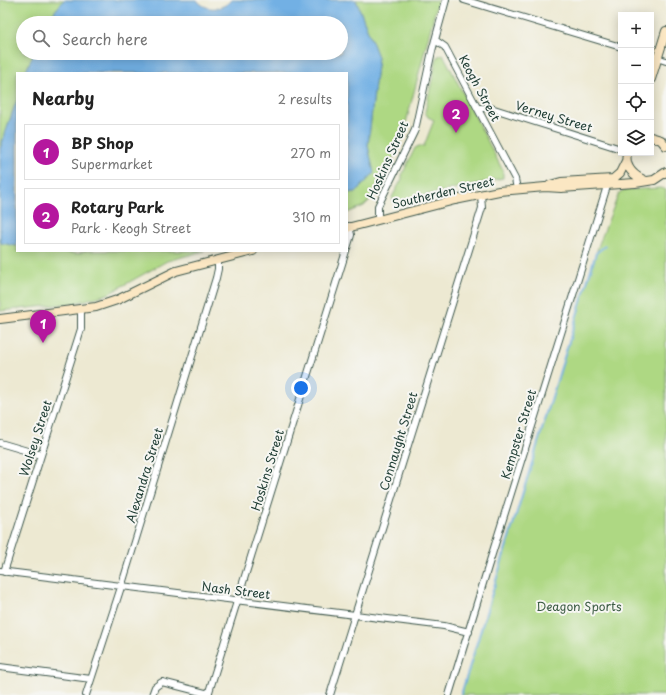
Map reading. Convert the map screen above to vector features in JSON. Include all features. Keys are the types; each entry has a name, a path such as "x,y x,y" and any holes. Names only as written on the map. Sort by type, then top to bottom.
{"main road":[{"path":"654,57 666,31"},
{"path":"654,137 666,146"},
{"path":"627,157 635,175 650,181 666,172"},
{"path":"608,183 617,177 627,157"},
{"name":"Southerden Street","path":"348,227 481,194 545,187 561,182 608,183 666,181"},
{"path":"0,319 81,310 112,302 172,272 249,252"}],"street":[{"path":"435,40 446,0"},
{"path":"464,0 618,46"},
{"name":"Keogh Street","path":"435,40 445,47 479,108 515,179 517,189"},
{"name":"Hoskins Street","path":"378,219 378,206 415,130 435,40"},
{"path":"654,57 666,61"},
{"name":"Verney Street","path":"479,108 491,108 618,148"},
{"name":"Kempster Street","path":"449,695 608,183"},
{"name":"Connaught Street","path":"330,695 482,208 481,194"},
{"name":"Hoskins Street","path":"348,227 351,234 348,246"},
{"name":"Hoskins Street","path":"208,695 346,252"},
{"name":"Alexandra Street","path":"86,695 216,278 218,260"},
{"name":"Wolsey Street","path":"2,571 81,329 81,310"},
{"path":"0,443 41,455"},
{"name":"Nash Street","path":"2,571 444,626 469,632"},
{"path":"0,668 91,679"},
{"path":"152,695 155,687 162,682 208,695"}],"green space":[{"path":"0,0 64,0 52,16 16,16 16,60 31,60 25,72 16,72 16,102 0,149"},
{"path":"356,0 438,0 402,138 376,194 364,206 348,213 348,193 356,192 374,173 368,146 378,57"},
{"path":"443,54 503,171 503,178 394,202 392,197 402,179 402,175 415,148 424,146 434,120 428,117 425,112 437,57"},
{"name":"Deagon Sports","path":"661,188 666,190 666,695 461,695 599,244 619,193 624,190"},
{"path":"0,237 1,243 16,246 16,252 63,252 77,254 82,252 200,252 167,261 108,294 75,303 0,311"}],"water":[{"path":"64,0 197,0 209,8 219,8 232,0 356,0 378,57 368,146 374,173 356,192 348,193 348,72 25,72 31,60 348,60 348,16 52,16"},
{"path":"16,102 16,246 1,243 0,237 0,149"}],"waterway":[{"path":"461,695 596,253 605,246"}],"place":[{"name":"Rotary Park","path":"456,133"},
{"name":"BP Shop","path":"43,343"}]}
